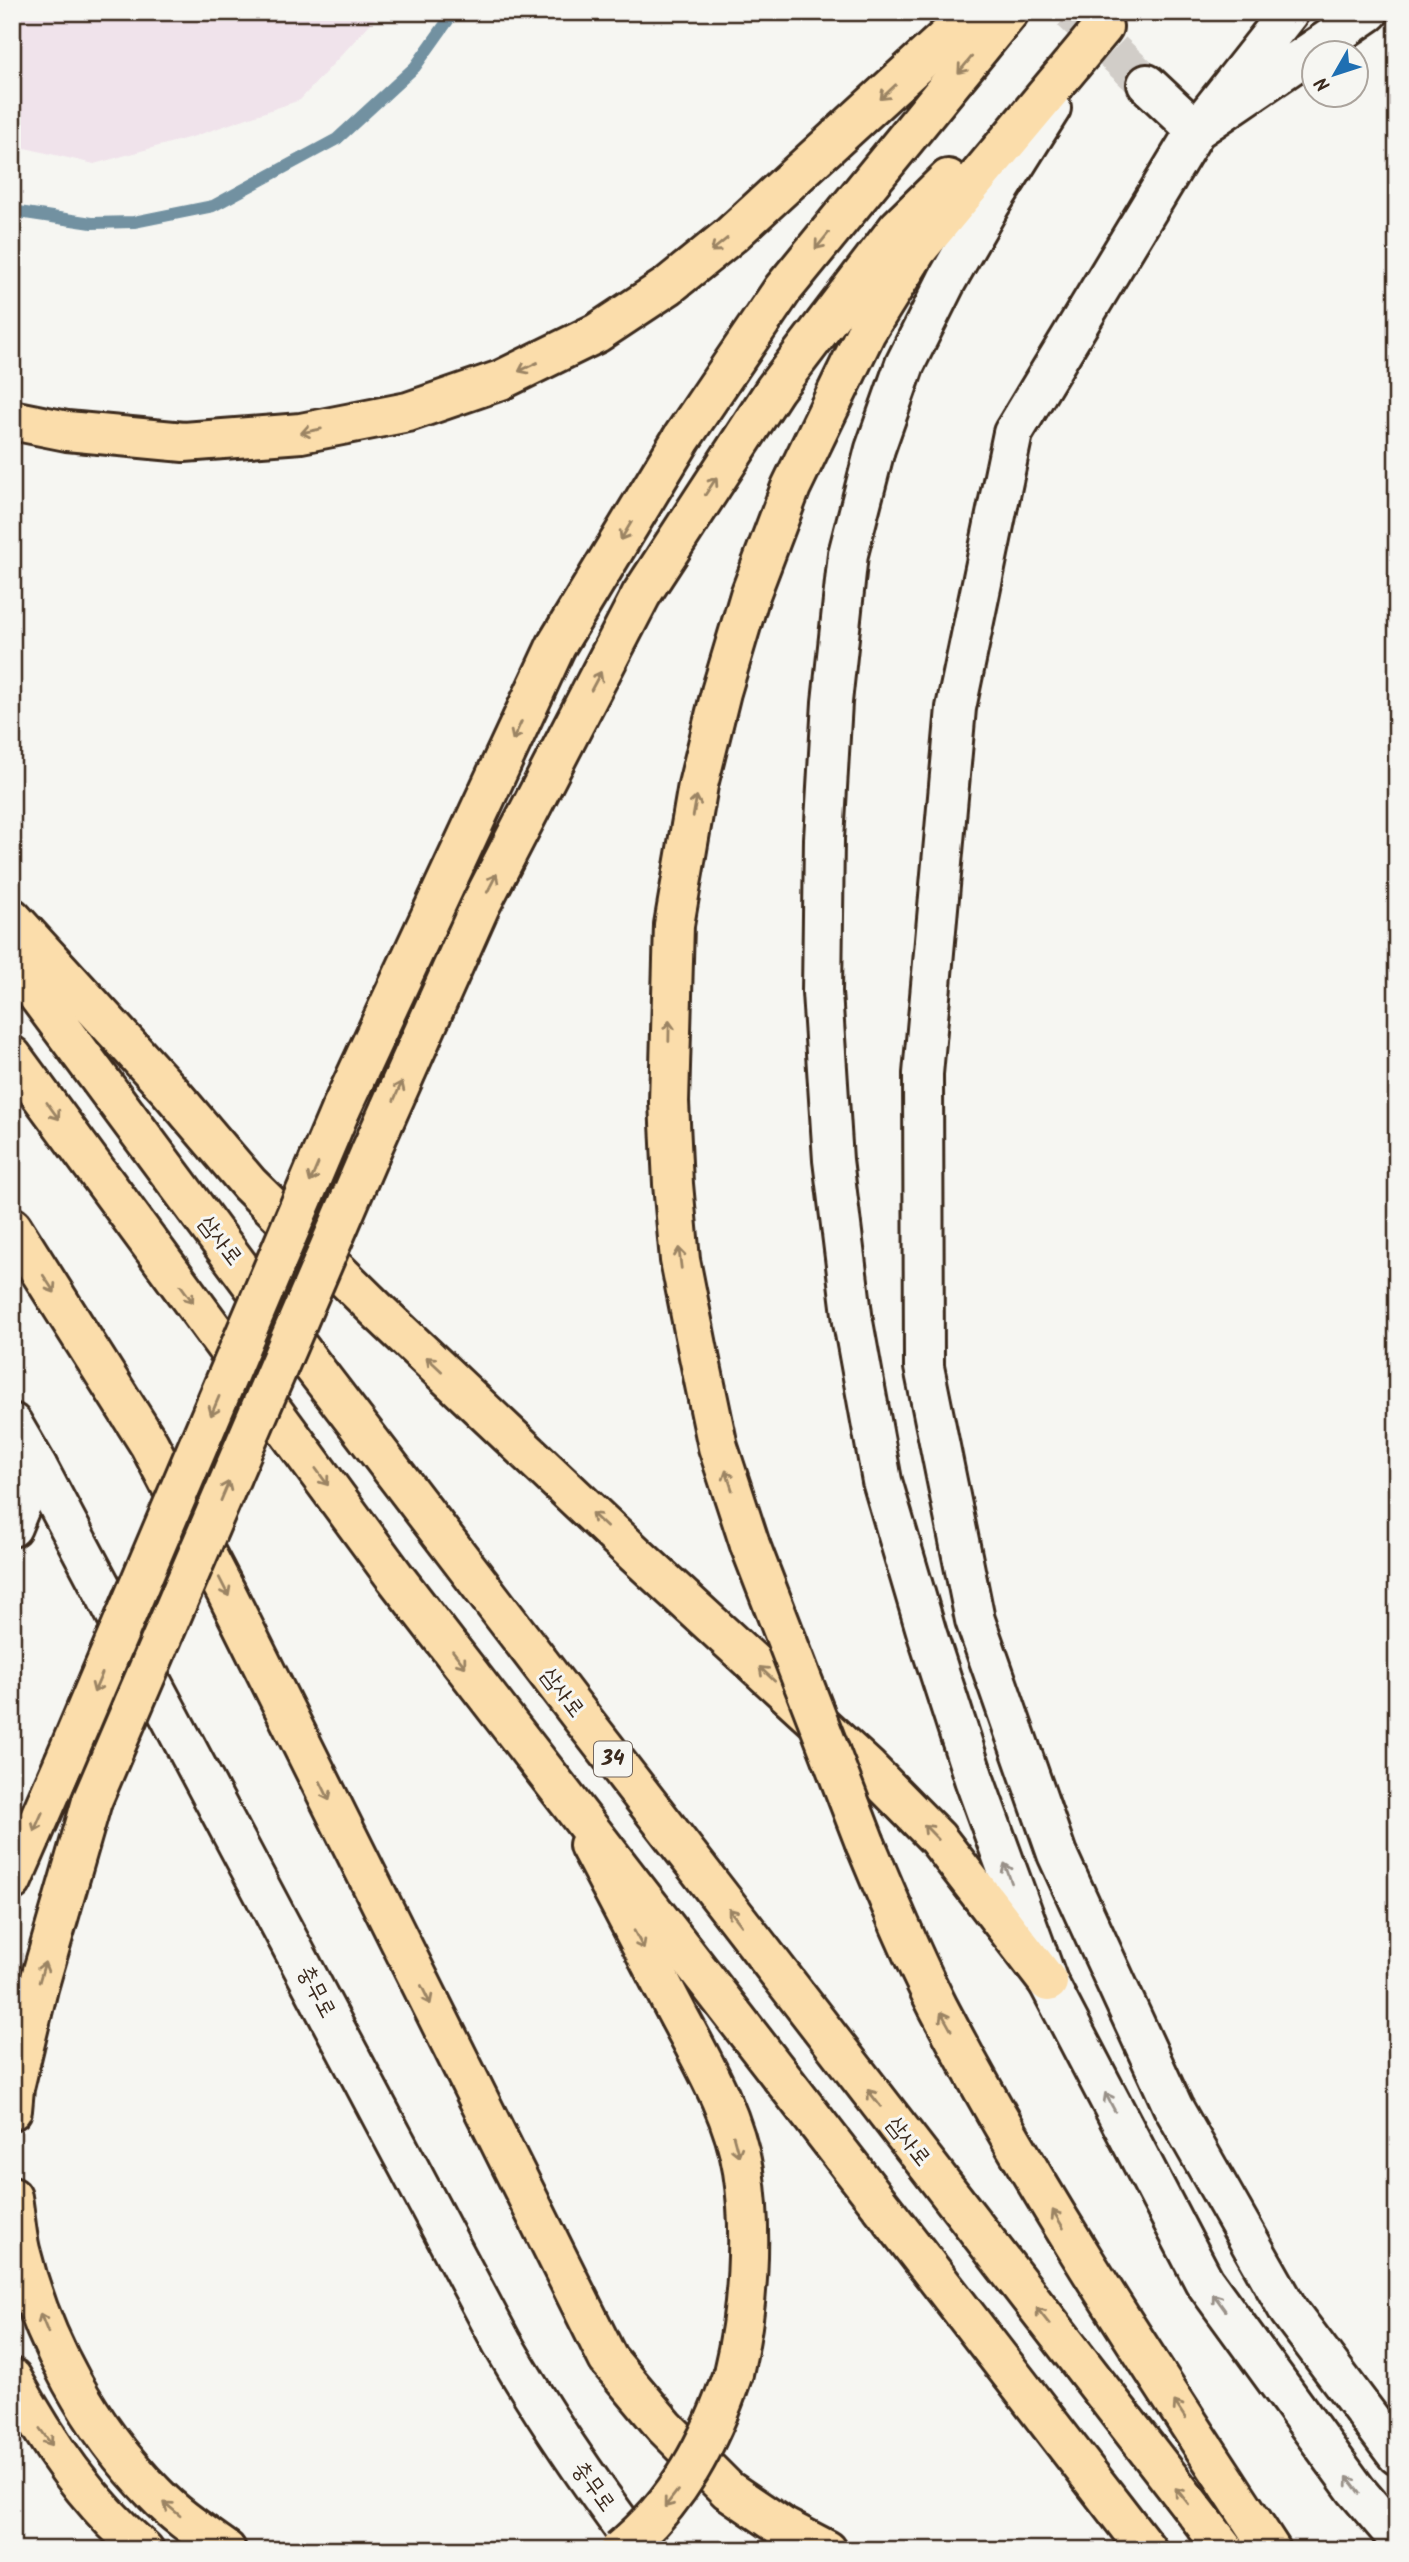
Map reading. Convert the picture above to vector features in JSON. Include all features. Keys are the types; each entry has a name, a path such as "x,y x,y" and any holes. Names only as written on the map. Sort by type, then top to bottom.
{"main road":[{"path":"12,420 67,431 184,442 301,433 408,412 501,380 597,333 668,286 731,235 974,12"},
{"path":"12,1881 340,1111 556,646 682,438 783,289 1009,12"},
{"path":"12,2110 14,2088 38,1988 92,1801 370,1153 480,906 641,595 775,389 898,228 1111,20"},
{"path":"1111,20 917,250 866,332 791,487 750,595 721,692 698,785 674,925 668,1102 680,1260 718,1447 750,1545 865,1843 938,2007 1040,2190 1271,2550"},
{"path":"12,918 259,1193 379,1312 635,1554 868,1768 937,1838 1048,1982"},
{"name":"삼사로","path":"12,961 378,1451 1225,2550"},
{"path":"12,1056 395,1577 1147,2550"},
{"path":"12,1227 155,1456 226,1592 608,2359 665,2427 728,2490 781,2526 827,2550"},
{"path":"562,1793 713,2082 730,2124 743,2171 746,2210 747,2295 733,2373 707,2441 690,2472 648,2525 620,2550"},
{"path":"12,2197 20,2249 35,2298 73,2385 96,2421 155,2495 226,2550"},
{"path":"12,2378 40,2428 87,2492 144,2550"}],"street":[{"path":"1289,12 1196,130 1013,433 956,708 923,1074 924,1367 975,1620 1057,1854 1173,2108 1289,2311 1397,2455"},
{"path":"1196,130 1369,12"},
{"path":"1111,20 990,205 947,280 905,364 875,449 848,554 832,702 824,839 822,992 833,1160 853,1322 883,1481 927,1634 974,1779 1048,1982 1204,2281 1356,2490 1397,2538"},
{"path":"1147,84 1196,130"},
{"name":"충무로","path":"12,1423 502,2343 558,2437 640,2550"},
{"path":"12,1527 37,1466"}],"shaded area":[{"path":"12,12 381,12 300,100 195,136 94,164 12,145"}],"waterway":[{"path":"12,211 92,223 134,222 213,206 337,139 415,67 454,12"}],"tunnel":[{"path":"1071,12 1147,84"}]}
